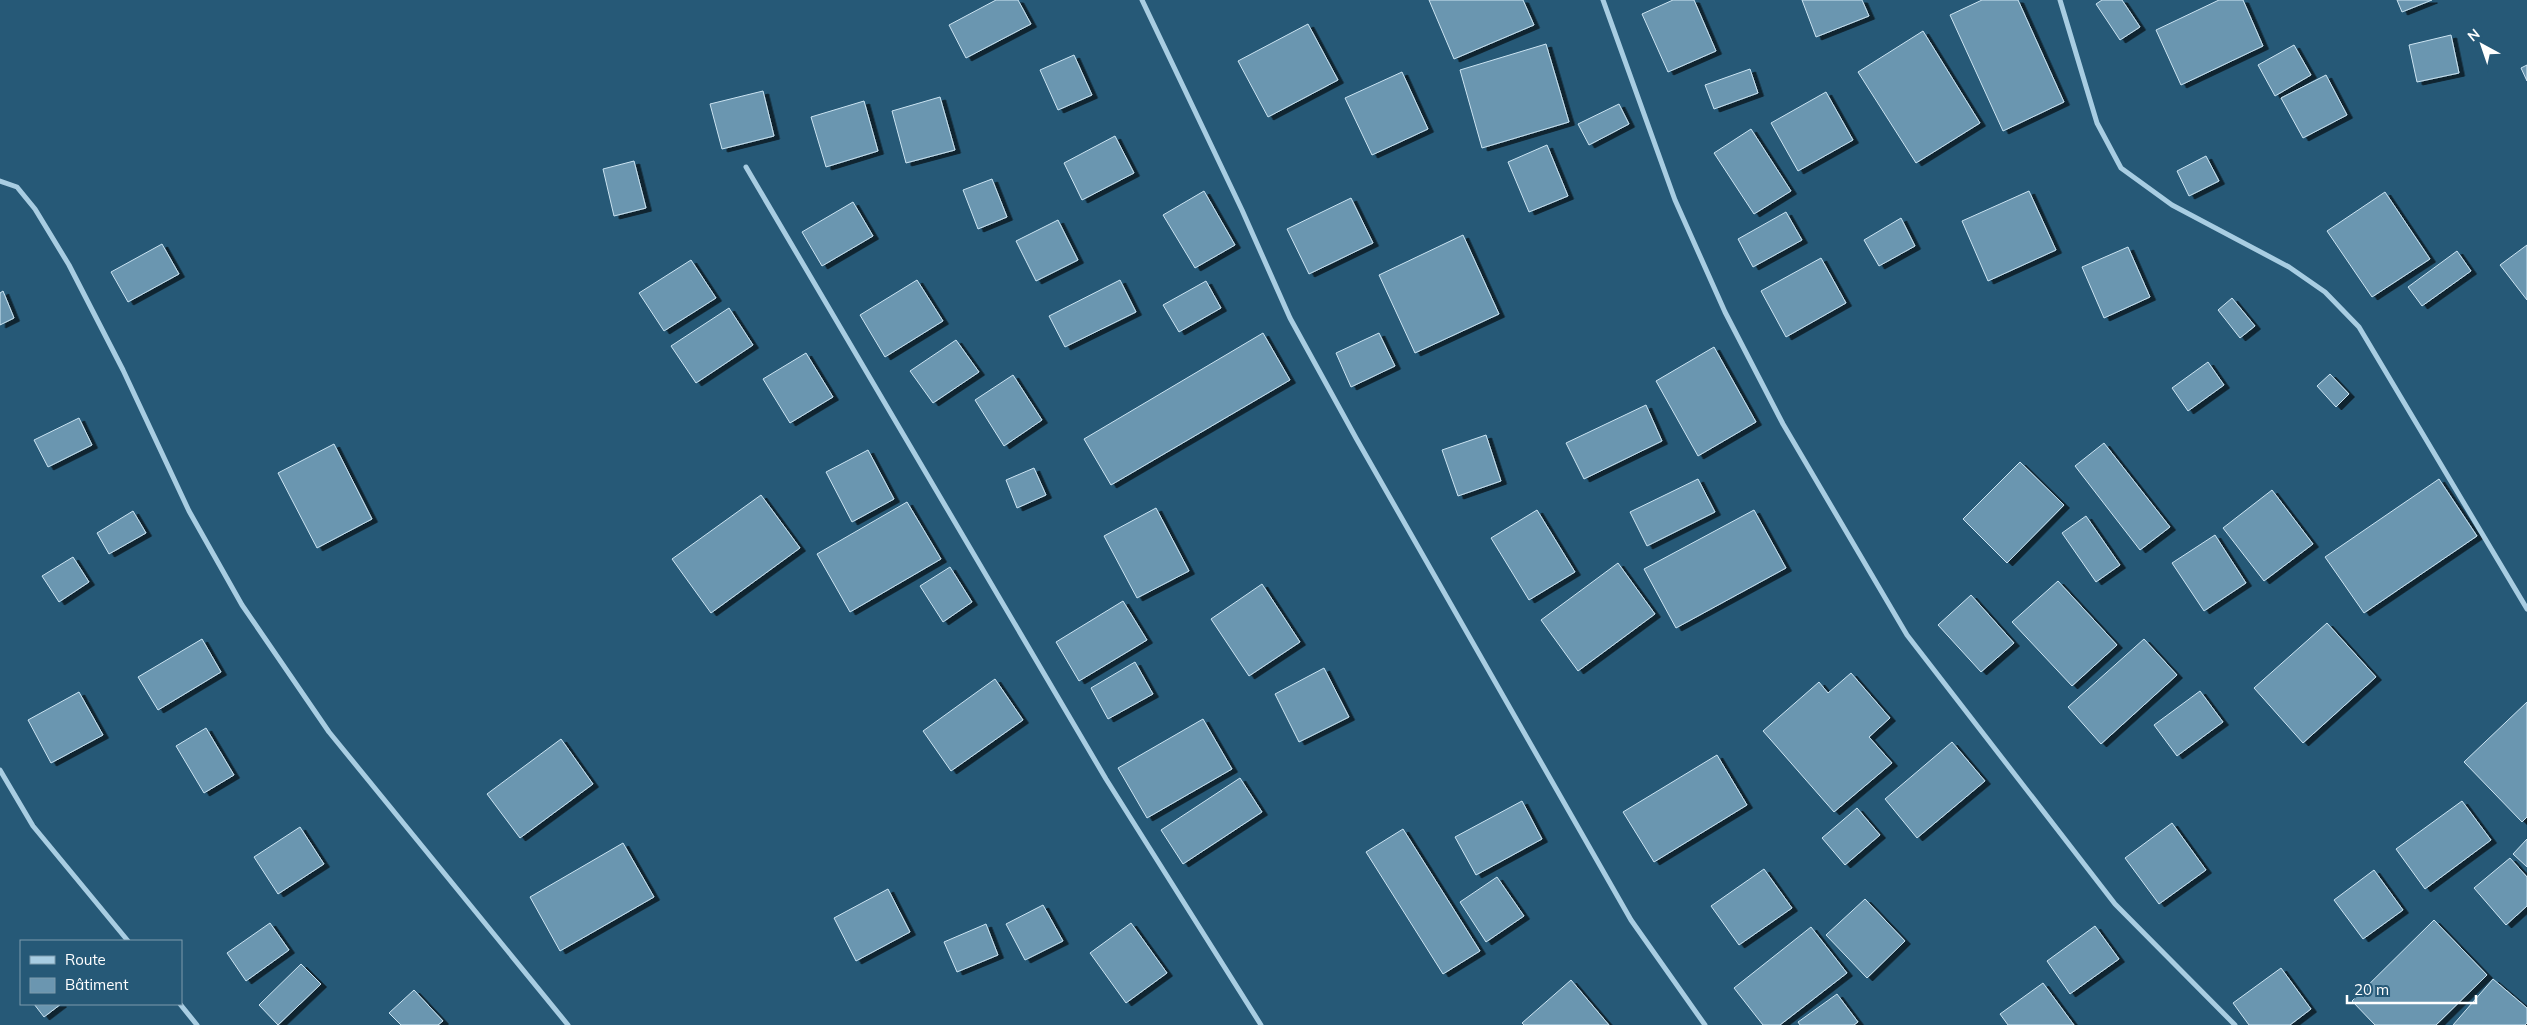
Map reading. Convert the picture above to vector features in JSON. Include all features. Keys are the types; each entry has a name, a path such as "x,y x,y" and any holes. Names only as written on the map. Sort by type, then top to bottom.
{"street":[{"path":"1142,0 1242,210 1290,318 1356,438 1631,920 1705,1025"},
{"path":"1603,0 1675,200 1725,312 1793,440 1907,635 2115,904 2235,1025"},
{"path":"2060,0 2096,123 2121,168 2172,205 2289,267 2325,292 2359,327 2527,609"},
{"path":"746,167 1106,779 1261,1025"},
{"path":"0,181 16,187 35,209 69,265 123,370 189,511 242,605 329,732 568,1025"},
{"path":"0,770 33,826 127,940"},
{"path":"181,1005 197,1025"}],"building":[{"path":"996,0 1018,0 1031,24 966,58 949,25"},
{"path":"1429,0 1523,0 1534,25 1454,59"},
{"path":"1673,0 1694,0 1716,51 1668,72 1642,14"},
{"path":"1802,0 1862,0 1869,16 1816,37"},
{"path":"1982,0 2018,0 2064,102 2003,131 1950,15"},
{"path":"2102,0 2122,0 2140,27 2120,40 2096,4"},
{"path":"2219,0 2243,0 2263,46 2181,85 2156,30"},
{"path":"2397,0 2432,0 2402,12"},
{"path":"1308,24 1338,80 1268,117 1238,61"},
{"path":"1923,31 1980,123 1916,163 1858,72"},
{"path":"2451,35 2459,73 2417,82 2409,45"},
{"path":"1546,44 1569,122 1482,148 1460,70"},
{"path":"2294,45 2311,75 2275,96 2258,65"},
{"path":"1074,55 1092,95 1058,110 1040,70"},
{"path":"2527,65 2527,81 2521,68"},
{"path":"1750,69 1758,93 1714,109 1705,85"},
{"path":"1402,72 1428,129 1372,155 1345,98"},
{"path":"2326,75 2347,115 2303,138 2281,98"},
{"path":"763,91 774,136 722,149 710,104"},
{"path":"1826,92 1853,140 1798,171 1771,123"},
{"path":"940,97 955,150 906,163 892,111"},
{"path":"864,101 878,151 826,167 811,117"},
{"path":"1619,104 1629,124 1589,145 1578,124"},
{"path":"1751,129 1791,191 1754,214 1714,153"},
{"path":"1115,136 1134,173 1082,200 1064,163"},
{"path":"1547,145 1568,196 1529,212 1508,162"},
{"path":"2206,156 2219,181 2189,196 2177,171"},
{"path":"634,161 646,208 614,216 603,169"},
{"path":"992,179 1007,217 978,229 963,190"},
{"path":"1204,191 1235,245 1195,268 1163,215"},
{"path":"2029,191 2056,250 1988,281 1962,221"},
{"path":"2385,192 2430,259 2372,297 2327,231"},
{"path":"1351,198 1373,243 1309,274 1287,229"},
{"path":"853,202 873,236 822,266 802,232"},
{"path":"1786,212 1802,240 1753,267 1738,239"},
{"path":"1901,218 1915,246 1879,266 1864,240"},
{"path":"1058,220 1078,260 1036,281 1016,241"},
{"path":"1463,235 1499,314 1415,353 1379,275"},
{"path":"162,244 179,274 128,302 111,272"},
{"path":"2527,245 2527,300 2500,265"},
{"path":"2128,247 2150,297 2104,318 2082,267"},
{"path":"2457,251 2471,271 2422,306 2408,287"},
{"path":"1821,258 1846,303 1786,337 1761,291"},
{"path":"691,260 716,298 664,331 639,293"},
{"path":"917,280 943,321 885,357 860,315"},
{"path":"1120,280 1136,312 1065,347 1049,316"},
{"path":"1206,281 1221,308 1179,332 1163,305"},
{"path":"3,291 14,318 0,325 0,293"},
{"path":"2232,298 2255,326 2240,338 2218,310"},
{"path":"729,308 753,345 696,383 671,346"},
{"path":"1263,333 1290,380 1111,485 1084,439"},
{"path":"1379,333 1395,366 1351,387 1336,353"},
{"path":"956,340 979,372 933,403 910,371"},
{"path":"1714,347 1756,422 1698,456 1656,381"},
{"path":"806,353 833,397 790,423 763,379"},
{"path":"2208,362 2224,385 2188,411 2172,388"},
{"path":"2330,374 2349,394 2336,407 2317,386"},
{"path":"1013,375 1042,420 1004,446 975,400"},
{"path":"1646,405 1662,441 1584,479 1566,443"},
{"path":"79,418 92,445 48,467 34,440"},
{"path":"1486,435 1501,481 1458,496 1442,450"},
{"path":"2104,443 2170,527 2140,550 2075,466"},
{"path":"334,444 372,519 317,548 278,473"},
{"path":"868,450 894,499 852,522 826,472"},
{"path":"2020,462 2064,505 2007,563 1963,519"},
{"path":"1034,468 1046,495 1017,508 1006,480"},
{"path":"1698,479 1715,512 1647,546 1630,512"},
{"path":"2439,479 2477,536 2364,613 2325,557"},
{"path":"2272,490 2313,544 2264,581 2223,528"},
{"path":"761,495 800,548 711,613 672,559"},
{"path":"907,502 941,559 850,612 817,554"},
{"path":"1156,508 1189,571 1137,598 1104,536"},
{"path":"1537,510 1575,572 1529,600 1491,538"},
{"path":"1754,510 1786,568 1676,628 1644,569"},
{"path":"133,511 146,533 109,554 97,533"},
{"path":"2086,516 2120,565 2096,582 2062,533"},
{"path":"2215,535 2246,583 2204,611 2172,563"},
{"path":"73,557 89,582 59,602 42,576"},
{"path":"1618,563 1655,614 1578,671 1541,620"},
{"path":"950,567 972,602 943,622 920,586"},
{"path":"2058,581 2117,645 2072,686 2012,622"},
{"path":"1262,584 1300,642 1249,676 1211,619"},
{"path":"1971,595 2014,643 1981,672 1938,625"},
{"path":"1123,601 1147,640 1079,681 1056,642"},
{"path":"2327,623 2376,677 2303,743 2254,688"},
{"path":"202,639 221,672 158,710 138,677"},
{"path":"2144,639 2177,675 2101,744 2068,707"},
{"path":"1135,662 1153,694 1108,719 1091,688"},
{"path":"1324,668 1349,717 1299,742 1275,694"},
{"path":"1851,673 1890,718 1869,737 1892,763 1834,812 1763,731 1819,682 1828,693"},
{"path":"995,679 1023,720 951,771 923,731"},
{"path":"2200,691 2223,722 2177,756 2154,725"},
{"path":"79,692 103,735 51,763 28,720"},
{"path":"2527,702 2527,817 2522,822 2464,762"},
{"path":"1203,719 1232,769 1147,818 1118,768"},
{"path":"206,728 234,775 204,793 176,746"},
{"path":"561,739 593,784 520,838 487,794"},
{"path":"1952,742 1985,781 1917,838 1885,799"},
{"path":"1717,755 1747,805 1654,862 1623,812"},
{"path":"1240,778 1262,812 1183,864 1161,830"},
{"path":"1522,801 1542,839 1476,875 1455,837"},
{"path":"2462,801 2491,840 2425,889 2396,849"},
{"path":"1857,808 1880,835 1845,865 1822,838"},
{"path":"2172,823 2206,870 2159,904 2125,858"},
{"path":"300,827 324,864 278,894 254,857"},
{"path":"1403,829 1480,951 1443,974 1366,852"},
{"path":"2527,839 2527,867 2513,854"},
{"path":"623,843 654,897 560,951 530,897"},
{"path":"2510,858 2527,877 2527,906 2506,925 2474,888"},
{"path":"1764,869 1792,908 1739,945 1711,906"},
{"path":"2374,870 2403,910 2363,939 2334,900"},
{"path":"1497,877 1524,916 1486,942 1460,902"},
{"path":"888,889 910,932 856,961 834,918"},
{"path":"1865,899 1905,941 1867,978 1826,935"},
{"path":"1043,905 1063,941 1025,960 1006,924"},
{"path":"2434,920 2487,975 2436,1025 2375,1025 2352,1001"},
{"path":"270,923 289,950 246,981 227,953"},
{"path":"1131,923 1167,973 1126,1003 1090,953"},
{"path":"986,924 998,955 957,972 944,942"},
{"path":"2095,926 2119,959 2070,994 2047,961"},
{"path":"1811,927 1847,973 1780,1025 1763,1025 1734,988"},
{"path":"301,964 321,984 278,1025 259,1005"},
{"path":"2281,968 2311,1009 2290,1025 2249,1025 2233,1003"},
{"path":"2493,979 2527,1008 2527,1023 2525,1025 2453,1025"},
{"path":"1571,980 1609,1025 1524,1025 1522,1023"},
{"path":"2043,983 2074,1025 2008,1025 2000,1014"},
{"path":"414,990 443,1021 438,1025 401,1025 389,1013"},
{"path":"1837,994 1858,1022 1854,1025 1800,1025 1798,1022"},
{"path":"35,1005 60,1005 44,1017"}]}
